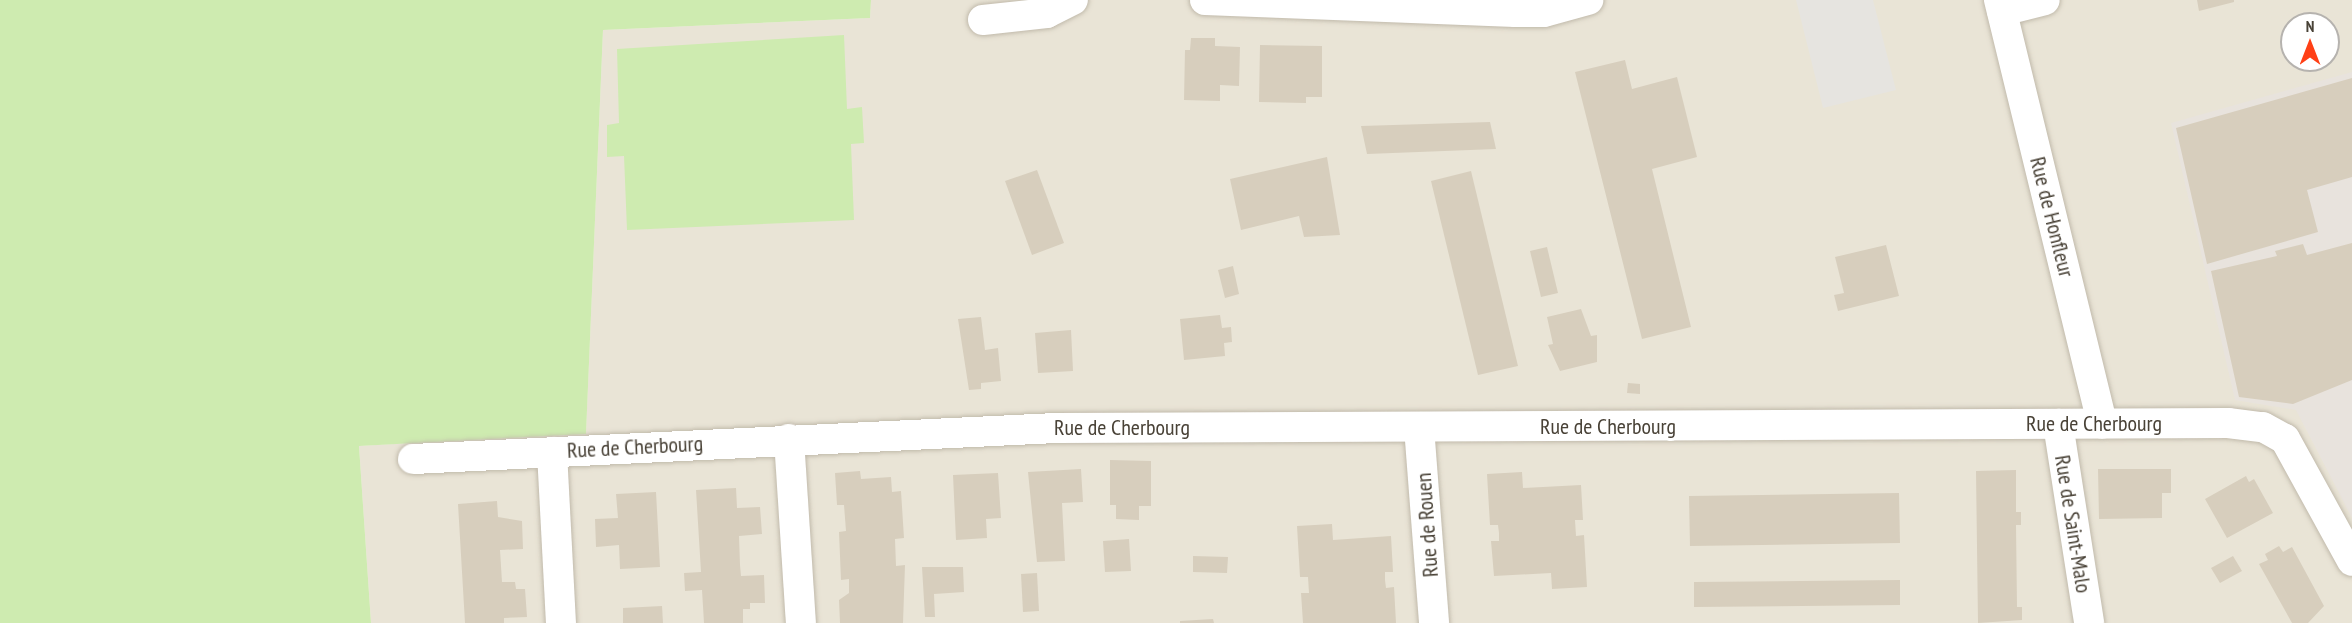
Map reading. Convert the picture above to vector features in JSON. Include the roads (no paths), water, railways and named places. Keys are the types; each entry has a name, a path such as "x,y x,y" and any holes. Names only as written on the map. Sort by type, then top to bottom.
{"street":[{"path":"983,20 1047,13 1073,0"},
{"path":"1205,0 1515,12 1544,12 1588,0"},
{"name":"Rue de Honfleur","path":"2045,0 2000,6 2102,424"},
{"name":"Rue de Cherbourg","path":"413,459 789,439 1057,428 2228,423 2276,432 2294,451 2352,561"},
{"name":"Rue de Saint-Malo","path":"2058,424 2089,623"},
{"name":"Rue de Rouen","path":"1419,427 1434,623"},
{"path":"789,439 801,623"},
{"name":"Rue de Cherbourg","path":"552,452 561,623"}]}
